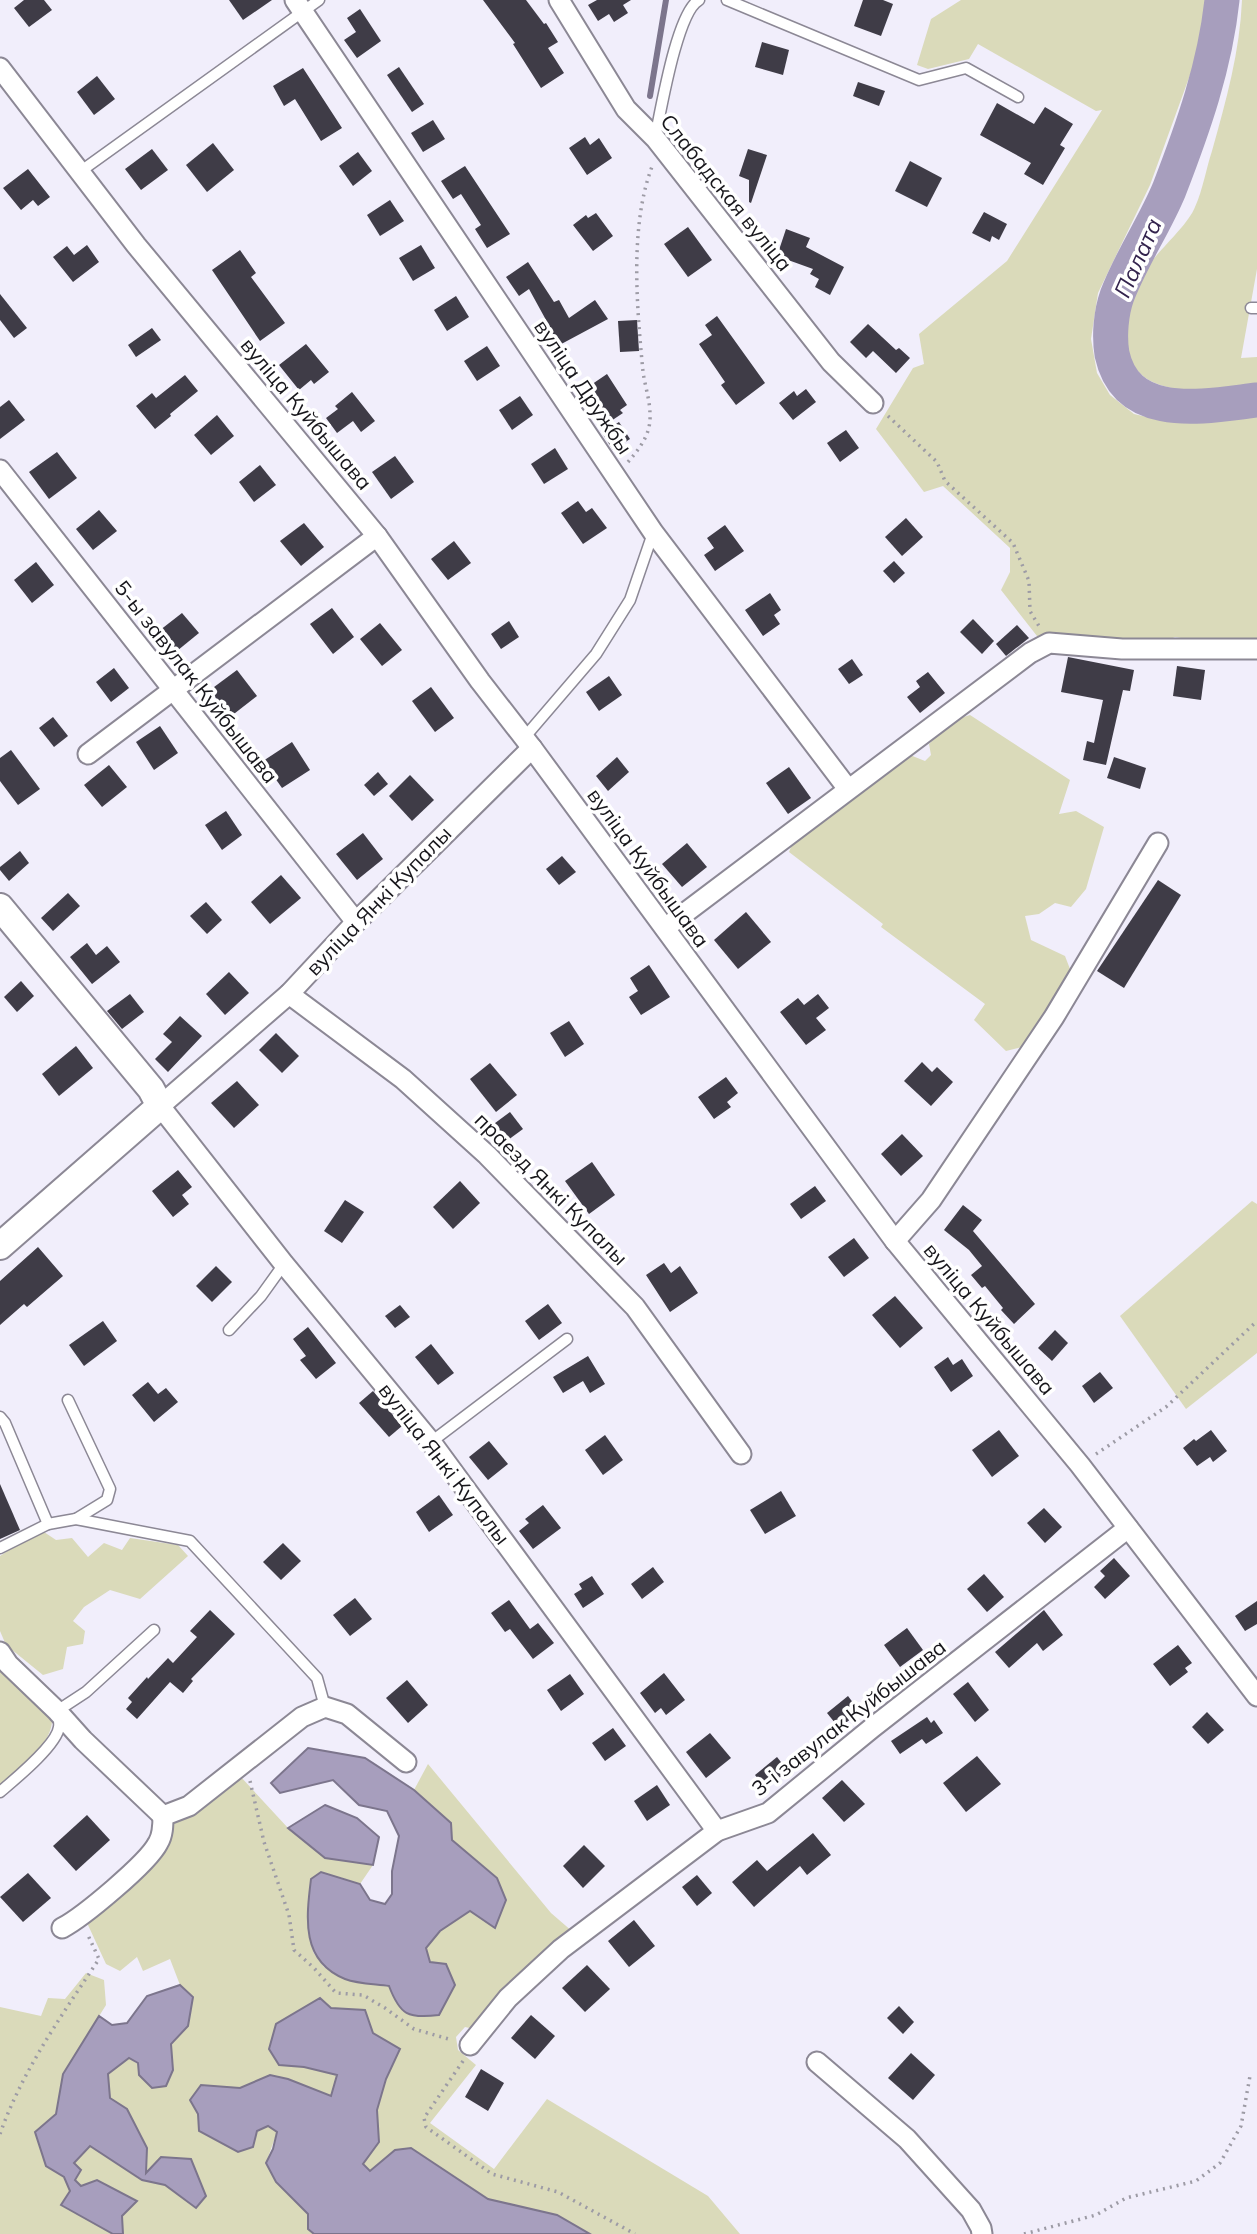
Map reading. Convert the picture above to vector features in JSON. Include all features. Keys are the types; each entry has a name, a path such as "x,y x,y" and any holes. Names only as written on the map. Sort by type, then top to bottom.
{"street":[{"name":"Слабадская вуліца","path":"559,0 626,109 655,138 831,362 873,403"},
{"name":"вуліца Дружбы","path":"306,4 653,532 848,789"},
{"name":"вуліца Куйбышава","path":"0,68 136,245 377,536 480,681 895,1241 1080,1465 1257,1696"},
{"name":"5-ы завулак Куйбышава","path":"0,470 356,922"},
{"path":"88,754 377,536"},
{"path":"665,928 1030,653 1049,643 1122,649 1257,649"},
{"name":"вуліца Янкі Купалы","path":"0,1247 289,994 528,743"},
{"path":"895,1241 931,1200 1054,1017 1158,843"},
{"name":"вуліца Янкі Купалы","path":"0,907 151,1089 160,1106 284,1264 431,1442 717,1831"},
{"name":"праезд Янкі Купалы","path":"289,994 403,1079 496,1164 635,1307 741,1454"},
{"name":"3-і завулак Куйбышава","path":"470,2045 508,1998 561,1949 717,1831 768,1813 1128,1528"},
{"path":"0,1653 83,1740 163,1816 163,1828 158,1844 142,1862 71,1924"},
{"path":"163,1816 189,1807 302,1717 326,1707 346,1714 406,1762"},
{"path":"817,2062 907,2139 971,2210 982,2234"}],"lane":[{"path":"655,138 680,29 691,4 699,0"},
{"path":"727,0 919,80 966,68 1018,97"},
{"path":"81,171 306,4"},
{"path":"528,743 596,654 630,600 653,532"},
{"path":"229,1330 261,1296 284,1264"},
{"path":"431,1442 567,1339"},
{"path":"68,1400 110,1489 107,1500 76,1519"},
{"path":"0,1417 5,1423 48,1524"},
{"path":"0,1548 48,1524 76,1519 190,1541 317,1678 326,1707"},
{"path":"0,1792 53,1741 59,1727 57,1711 86,1692 154,1630"}],"path":[{"path":"616,477 645,442 650,416 643,374 636,268 645,185 654,161 655,138"},
{"path":"873,403 937,461 945,481 1013,543 1029,581 1030,611 1049,643"},
{"path":"1080,1465 1166,1407 1257,1321"},
{"path":"246,1762 264,1842 289,1915 294,1950 336,1993 363,1995 414,2029 470,2045 462,2064 424,2118 426,2127 492,2174 558,2192 635,2234"},
{"path":"0,2134 8,2111 48,2036 99,1959 71,1924"},
{"path":"1024,2234 1096,2215 1126,2198 1196,2181 1220,2163 1241,2126 1250,2076"}],"green space":[{"path":"961,0 1208,0 1194,64 1150,185 1098,293 1091,339 1097,373 1110,395 1134,414 1164,421 1257,411 1257,643 1175,637 1164,642 1126,642 1037,636 1001,590 1010,572 1010,548 943,486 924,492 876,429 913,368 924,364 919,334 1007,261 1102,110 1096,111 978,44 969,59 928,69 917,65 931,19"},
{"path":"1242,0 1257,0 1257,269 1241,358 1257,357 1257,386 1215,390 1171,388 1152,382 1137,371 1129,353 1129,315 1134,293 1143,273 1185,223 1198,200 1232,76"},
{"path":"970,715 1070,780 1059,814 1076,811 1104,827 1086,889 1071,907 1055,903 1039,914 1025,916 1031,940 1065,956 1070,969 1039,1025 1022,1047 1006,1051 974,1020 985,1004 881,927 883,924 789,852 793,842 910,755 925,761 931,755 929,744 951,721"},
{"path":"1252,1201 1257,1204 1257,1353 1186,1409 1120,1316"},
{"path":"44,1532 56,1540 72,1538 88,1557 104,1543 122,1550 130,1538 178,1545 188,1556 140,1599 110,1590 84,1607 73,1621 85,1631 83,1644 67,1647 63,1669 43,1675 6,1645 0,1631 0,1556 27,1538"},
{"path":"0,1664 52,1718 51,1727 41,1747 0,1786"},
{"path":"428,1764 551,1913 573,1932 474,2029 465,2027 456,2037 458,2050 476,2065 430,2123 494,2169 547,2099 708,2196 740,2234 590,2234 557,2215 488,2199 411,2148 395,2150 371,2171 363,2164 379,2142 377,2110 386,2079 400,2049 373,2033 365,2010 331,2008 279,2065 304,2067 338,2075 331,2096 270,2075 240,2088 201,2085 253,2147 257,2131 268,2126 277,2132 266,2163 276,2182 308,2214 308,2229 314,2234 123,2234 122,2216 137,2201 81,2186 75,2179 74,2163 90,2146 142,2180 165,2185 196,2207 205,2196 146,2174 127,2109 110,2098 108,2074 129,2058 138,2064 173,2070 171,2044 188,2026 193,1997 180,1985 170,1959 143,1971 137,1957 120,1971 106,1964 88,1925 90,1916 172,1821 188,1818 240,1776 288,1828 325,1858 373,1865 360,1884 321,1872 313,1952 324,1967 347,1980 389,1986 430,1962 425,1948 440,1931 470,1911 497,1878 452,1840 451,1823 414,1790"},
{"path":"86,1973 104,1980 106,2005 63,2074 46,2166 64,2177 70,2191 62,2205 113,2234 0,2234 0,2007 41,2016 48,1998 65,1999"}],"shaded area":[{"path":"308,1748 365,1758 414,1790 451,1823 452,1840 497,1878 506,1900 495,1928 470,1911 440,1931 426,1948 430,1962 446,1964 455,1985 439,2015 420,2016 406,2013 397,2003 389,1986 345,1979 320,1961 314,1950 308,1923 311,1879 321,1872 360,1884 370,1900 385,1904 392,1894 392,1871 399,1836 387,1811 359,1805 333,1780 280,1793 271,1783"},
{"path":"325,1805 357,1818 379,1837 373,1865 325,1858 288,1828"},
{"path":"180,1985 193,1997 188,2026 171,2044 173,2070 166,2086 152,2088 139,2075 138,2063 129,2058 108,2074 110,2098 127,2109 147,2148 146,2173 161,2157 191,2159 206,2196 196,2208 165,2185 142,2180 90,2146 74,2163 81,2170 75,2180 81,2186 97,2180 137,2201 122,2216 123,2234 113,2234 61,2205 70,2191 64,2177 46,2166 35,2132 56,2114 63,2074 99,2016 112,2025 127,2023 147,1996"},
{"path":"320,1998 331,2008 365,2010 373,2033 400,2049 386,2079 377,2110 379,2142 363,2164 370,2171 395,2150 411,2148 488,2199 557,2215 590,2234 314,2234 308,2229 308,2214 276,2182 266,2163 277,2132 268,2126 257,2131 253,2147 238,2152 199,2131 198,2114 190,2100 201,2085 240,2088 270,2075 331,2096 337,2075 304,2067 279,2065 269,2049 276,2024"}],"building":[{"path":"24,0 44,0 52,10 29,27 14,8"},
{"path":"229,0 272,0 243,20"},
{"path":"483,0 526,0 558,42 548,48 564,73 541,88 513,44 515,43"},
{"path":"597,0 631,0 623,5 628,13 614,22 609,14 598,21 588,5"},
{"path":"863,0 883,0 893,4 881,36 854,26"},
{"path":"360,9 381,41 357,58 344,40 356,32 347,18"},
{"path":"762,42 789,50 783,75 755,67"},
{"path":"399,67 424,104 412,112 387,75"},
{"path":"303,68 342,128 321,141 295,99 284,106 273,86"},
{"path":"97,76 115,99 94,115 77,92"},
{"path":"858,82 885,91 879,106 853,96"},
{"path":"997,103 1034,124 1045,107 1073,124 1060,145 1065,148 1043,185 1024,174 1031,163 980,135"},
{"path":"433,120 445,139 423,152 411,133"},
{"path":"585,137 590,145 599,138 612,158 587,175 569,148"},
{"path":"213,143 234,170 207,192 186,165"},
{"path":"152,149 168,170 141,190 125,169"},
{"path":"748,149 767,155 751,203 749,180 739,176"},
{"path":"358,152 372,171 353,186 339,166"},
{"path":"910,161 942,178 927,207 895,191"},
{"path":"465,166 510,234 487,248 475,229 481,225 461,194 453,199 441,181"},
{"path":"28,169 50,197 38,206 33,200 21,210 3,188"},
{"path":"390,200 404,221 380,236 367,215"},
{"path":"984,212 1007,224 999,240 992,236 990,242 972,233"},
{"path":"596,213 613,236 593,251 573,225 586,215 588,218"},
{"path":"688,227 712,260 688,277 664,244"},
{"path":"786,229 810,238 806,247 844,267 830,295 815,287 819,279 810,274 813,269 777,256"},
{"path":"87,245 99,262 73,282 53,257 67,246 74,255"},
{"path":"421,245 435,268 413,281 399,258"},
{"path":"240,250 256,273 251,277 285,323 260,341 212,270"},
{"path":"528,262 554,302 559,300 569,318 595,300 608,319 552,349 538,324 546,320 529,289 519,296 506,277"},
{"path":"0,294 27,328 14,338 0,320"},
{"path":"456,296 469,317 447,331 434,310"},
{"path":"717,316 765,383 736,405 721,385 725,382 699,344 712,335 705,325"},
{"path":"637,320 639,351 620,352 618,321"},
{"path":"868,324 896,350 899,348 910,358 896,373 873,351 866,358 850,342"},
{"path":"152,328 161,340 136,357 128,345"},
{"path":"306,344 329,372 314,384 311,380 299,390 279,365"},
{"path":"487,346 500,366 477,381 464,361"},
{"path":"607,374 627,405 620,410 623,413 605,425 582,391"},
{"path":"185,375 198,391 155,429 136,406 152,393 156,398"},
{"path":"806,389 816,402 793,420 779,403 794,391 797,396"},
{"path":"352,392 375,421 361,432 353,421 337,433 326,418 338,409 335,406"},
{"path":"520,396 533,415 512,430 499,410"},
{"path":"9,400 25,420 0,439 0,407"},
{"path":"217,415 234,436 211,455 194,435"},
{"path":"619,422 630,439 613,450 602,433"},
{"path":"846,430 859,448 840,462 827,443"},
{"path":"555,448 568,469 544,484 531,464"},
{"path":"57,452 77,478 49,499 29,472"},
{"path":"395,456 414,482 391,499 372,472"},
{"path":"260,465 276,485 254,502 239,482"},
{"path":"578,501 586,512 592,508 607,528 583,544 561,513"},
{"path":"99,510 117,531 93,550 76,529"},
{"path":"906,518 923,537 902,556 885,537"},
{"path":"304,523 324,547 301,566 280,541"},
{"path":"725,525 744,551 715,571 704,555 714,548 707,538"},
{"path":"454,541 471,563 448,580 431,559"},
{"path":"894,561 905,573 894,583 883,571"},
{"path":"36,562 54,585 32,603 14,580"},
{"path":"770,593 781,610 774,615 780,624 763,636 745,610"},
{"path":"332,608 354,637 333,654 310,624"},
{"path":"182,613 199,633 172,655 155,634"},
{"path":"973,619 994,641 982,654 960,632"},
{"path":"509,621 519,637 501,649 491,634"},
{"path":"380,623 402,650 382,666 360,639"},
{"path":"1017,625 1029,638 1006,656 996,644"},
{"path":"1068,657 1134,670 1130,691 1123,690 1106,765 1083,760 1087,741 1094,743 1103,700 1061,692"},
{"path":"852,659 863,675 849,684 838,669"},
{"path":"1177,666 1205,670 1201,700 1173,696"},
{"path":"114,668 129,688 111,702 96,682"},
{"path":"237,670 257,696 230,717 210,690"},
{"path":"928,672 945,693 920,713 907,697 920,687 916,681"},
{"path":"609,676 622,695 599,711 586,692"},
{"path":"431,687 454,718 435,732 412,701"},
{"path":"53,717 68,736 54,747 39,728"},
{"path":"160,726 178,753 154,770 136,742"},
{"path":"292,742 310,770 282,788 263,761"},
{"path":"11,750 40,789 18,805 0,781 0,758"},
{"path":"617,757 629,772 608,791 596,776"},
{"path":"1114,757 1146,768 1140,789 1107,778"},
{"path":"109,765 127,787 102,807 84,785"},
{"path":"789,767 811,798 788,814 766,783"},
{"path":"378,772 388,784 374,796 364,785"},
{"path":"410,775 434,800 412,821 389,796"},
{"path":"226,811 242,835 222,850 205,825"},
{"path":"363,833 383,859 357,880 336,854"},
{"path":"687,843 707,867 682,887 662,864"},
{"path":"20,851 29,863 9,881 0,867"},
{"path":"562,856 576,872 559,885 546,869"},
{"path":"281,875 301,898 270,924 251,902"},
{"path":"1158,880 1181,895 1124,988 1097,971"},
{"path":"68,893 80,906 53,931 41,918"},
{"path":"206,902 222,920 207,934 190,916"},
{"path":"746,912 771,942 738,969 714,940"},
{"path":"87,943 96,955 107,946 120,962 92,984 70,957"},
{"path":"649,965 670,997 641,1015 629,997 638,991 630,978"},
{"path":"229,972 249,993 225,1015 206,994"},
{"path":"21,981 34,996 17,1012 4,997"},
{"path":"130,994 144,1012 122,1029 107,1011"},
{"path":"818,994 829,1008 816,1018 826,1030 806,1045 780,1012 798,998 804,1005"},
{"path":"180,1016 202,1036 168,1072 155,1059 172,1042 163,1034"},
{"path":"569,1021 584,1044 565,1057 550,1033"},
{"path":"276,1033 299,1056 282,1073 259,1050"},
{"path":"76,1046 93,1068 59,1096 42,1074"},
{"path":"922,1062 932,1072 937,1067 953,1082 931,1106 904,1081"},
{"path":"490,1063 517,1095 496,1112 470,1079"},
{"path":"726,1077 738,1093 727,1102 731,1107 714,1119 698,1097"},
{"path":"237,1081 259,1105 234,1128 211,1103"},
{"path":"510,1112 523,1129 500,1146 487,1129"},
{"path":"902,1134 923,1156 901,1176 881,1154"},
{"path":"592,1162 615,1195 589,1214 565,1181"},
{"path":"178,1170 192,1187 182,1195 189,1204 173,1217 152,1191"},
{"path":"460,1181 480,1203 453,1229 433,1207"},
{"path":"815,1186 826,1201 801,1219 790,1204"},
{"path":"345,1200 364,1212 342,1243 324,1231"},
{"path":"963,1205 982,1220 973,1231 1035,1304 1014,1324 985,1286 982,1288 971,1275 982,1266 969,1250 944,1230"},
{"path":"854,1238 869,1258 844,1277 828,1257"},
{"path":"38,1247 63,1276 27,1307 24,1304 0,1325 0,1281"},
{"path":"664,1263 671,1273 680,1266 698,1293 670,1312 646,1275"},
{"path":"216,1266 232,1282 212,1302 196,1286"},
{"path":"895,1296 923,1328 900,1348 872,1315"},
{"path":"548,1304 562,1323 539,1340 525,1321"},
{"path":"400,1305 410,1317 395,1328 385,1316"},
{"path":"103,1321 117,1341 84,1366 69,1345"},
{"path":"308,1327 336,1363 316,1379 300,1360 306,1356 293,1339"},
{"path":"1055,1330 1068,1343 1052,1361 1038,1348"},
{"path":"431,1344 454,1373 438,1385 415,1357"},
{"path":"588,1356 605,1384 590,1393 583,1381 563,1393 553,1377"},
{"path":"948,1357 953,1365 962,1359 973,1376 951,1392 934,1367"},
{"path":"1100,1372 1113,1388 1094,1403 1082,1386"},
{"path":"148,1382 158,1394 166,1388 178,1402 154,1422 132,1395"},
{"path":"373,1391 402,1426 389,1437 359,1403"},
{"path":"999,1430 1019,1456 992,1477 972,1450"},
{"path":"1211,1430 1227,1451 1213,1462 1210,1457 1197,1466 1183,1448"},
{"path":"605,1435 623,1460 603,1475 585,1450"},
{"path":"489,1441 508,1464 488,1480 469,1457"},
{"path":"0,1484 20,1530 0,1539"},
{"path":"781,1491 796,1516 765,1534 750,1510"},
{"path":"439,1495 453,1515 429,1532 416,1512"},
{"path":"543,1505 561,1528 533,1549 519,1531 529,1523 525,1519"},
{"path":"1044,1508 1062,1527 1045,1543 1027,1523"},
{"path":"283,1543 301,1561 281,1580 263,1562"},
{"path":"1114,1558 1130,1576 1105,1599 1094,1587 1105,1576 1100,1571"},
{"path":"653,1567 664,1582 642,1599 631,1584"},
{"path":"984,1574 1004,1597 987,1612 967,1589"},
{"path":"592,1576 604,1594 583,1608 574,1594 582,1589 579,1584"},
{"path":"355,1598 372,1619 350,1636 333,1615"},
{"path":"509,1600 530,1629 538,1623 554,1643 533,1659 510,1629 505,1632 491,1613"},
{"path":"1257,1601 1257,1624 1245,1631 1235,1616"},
{"path":"210,1610 235,1634 191,1679 193,1681 183,1693 170,1682 137,1719 126,1709 132,1702 128,1698 168,1658 173,1663 197,1637 190,1631"},
{"path":"1044,1610 1063,1635 1043,1651 1037,1643 1009,1668 995,1652"},
{"path":"907,1628 923,1650 900,1667 884,1645"},
{"path":"1178,1645 1192,1663 1185,1668 1188,1672 1170,1686 1153,1664"},
{"path":"664,1673 685,1700 666,1715 661,1708 655,1713 640,1693"},
{"path":"570,1674 584,1694 561,1711 547,1690"},
{"path":"407,1680 428,1705 408,1723 386,1698"},
{"path":"968,1682 989,1710 975,1722 953,1694"},
{"path":"848,1696 860,1712 839,1728 827,1713"},
{"path":"1207,1712 1224,1730 1208,1744 1192,1727"},
{"path":"927,1717 931,1723 934,1720 943,1733 926,1744 922,1739 900,1754 891,1741"},
{"path":"613,1728 626,1746 605,1761 592,1743"},
{"path":"710,1733 731,1758 706,1778 686,1752"},
{"path":"977,1756 1001,1784 966,1812 943,1783"},
{"path":"777,1757 788,1771 766,1788 755,1775"},
{"path":"842,1780 865,1804 844,1822 822,1798"},
{"path":"657,1785 670,1805 647,1821 634,1801"},
{"path":"87,1815 110,1840 76,1871 53,1846"},
{"path":"813,1833 831,1855 807,1875 800,1866 754,1907 732,1882 757,1860 767,1871"},
{"path":"584,1845 605,1866 583,1888 563,1866"},
{"path":"28,1873 51,1898 23,1922 0,1897"},
{"path":"697,1875 712,1893 697,1906 682,1887"},
{"path":"634,1920 655,1946 629,1967 608,1941"},
{"path":"587,1965 610,1989 585,2012 562,1988"},
{"path":"899,2006 914,2022 903,2034 887,2018"},
{"path":"531,2015 555,2036 535,2059 511,2038"},
{"path":"911,2053 935,2075 913,2100 888,2078"},
{"path":"481,2069 504,2083 488,2111 465,2097"}],"waterway":[{"path":"650,96 666,0"},
{"name":"Палата","path":"1222,0 1214,49 1194,120 1169,190 1117,296 1112,317 1111,347 1120,376 1134,391 1151,400 1192,406 1257,400"}]}
